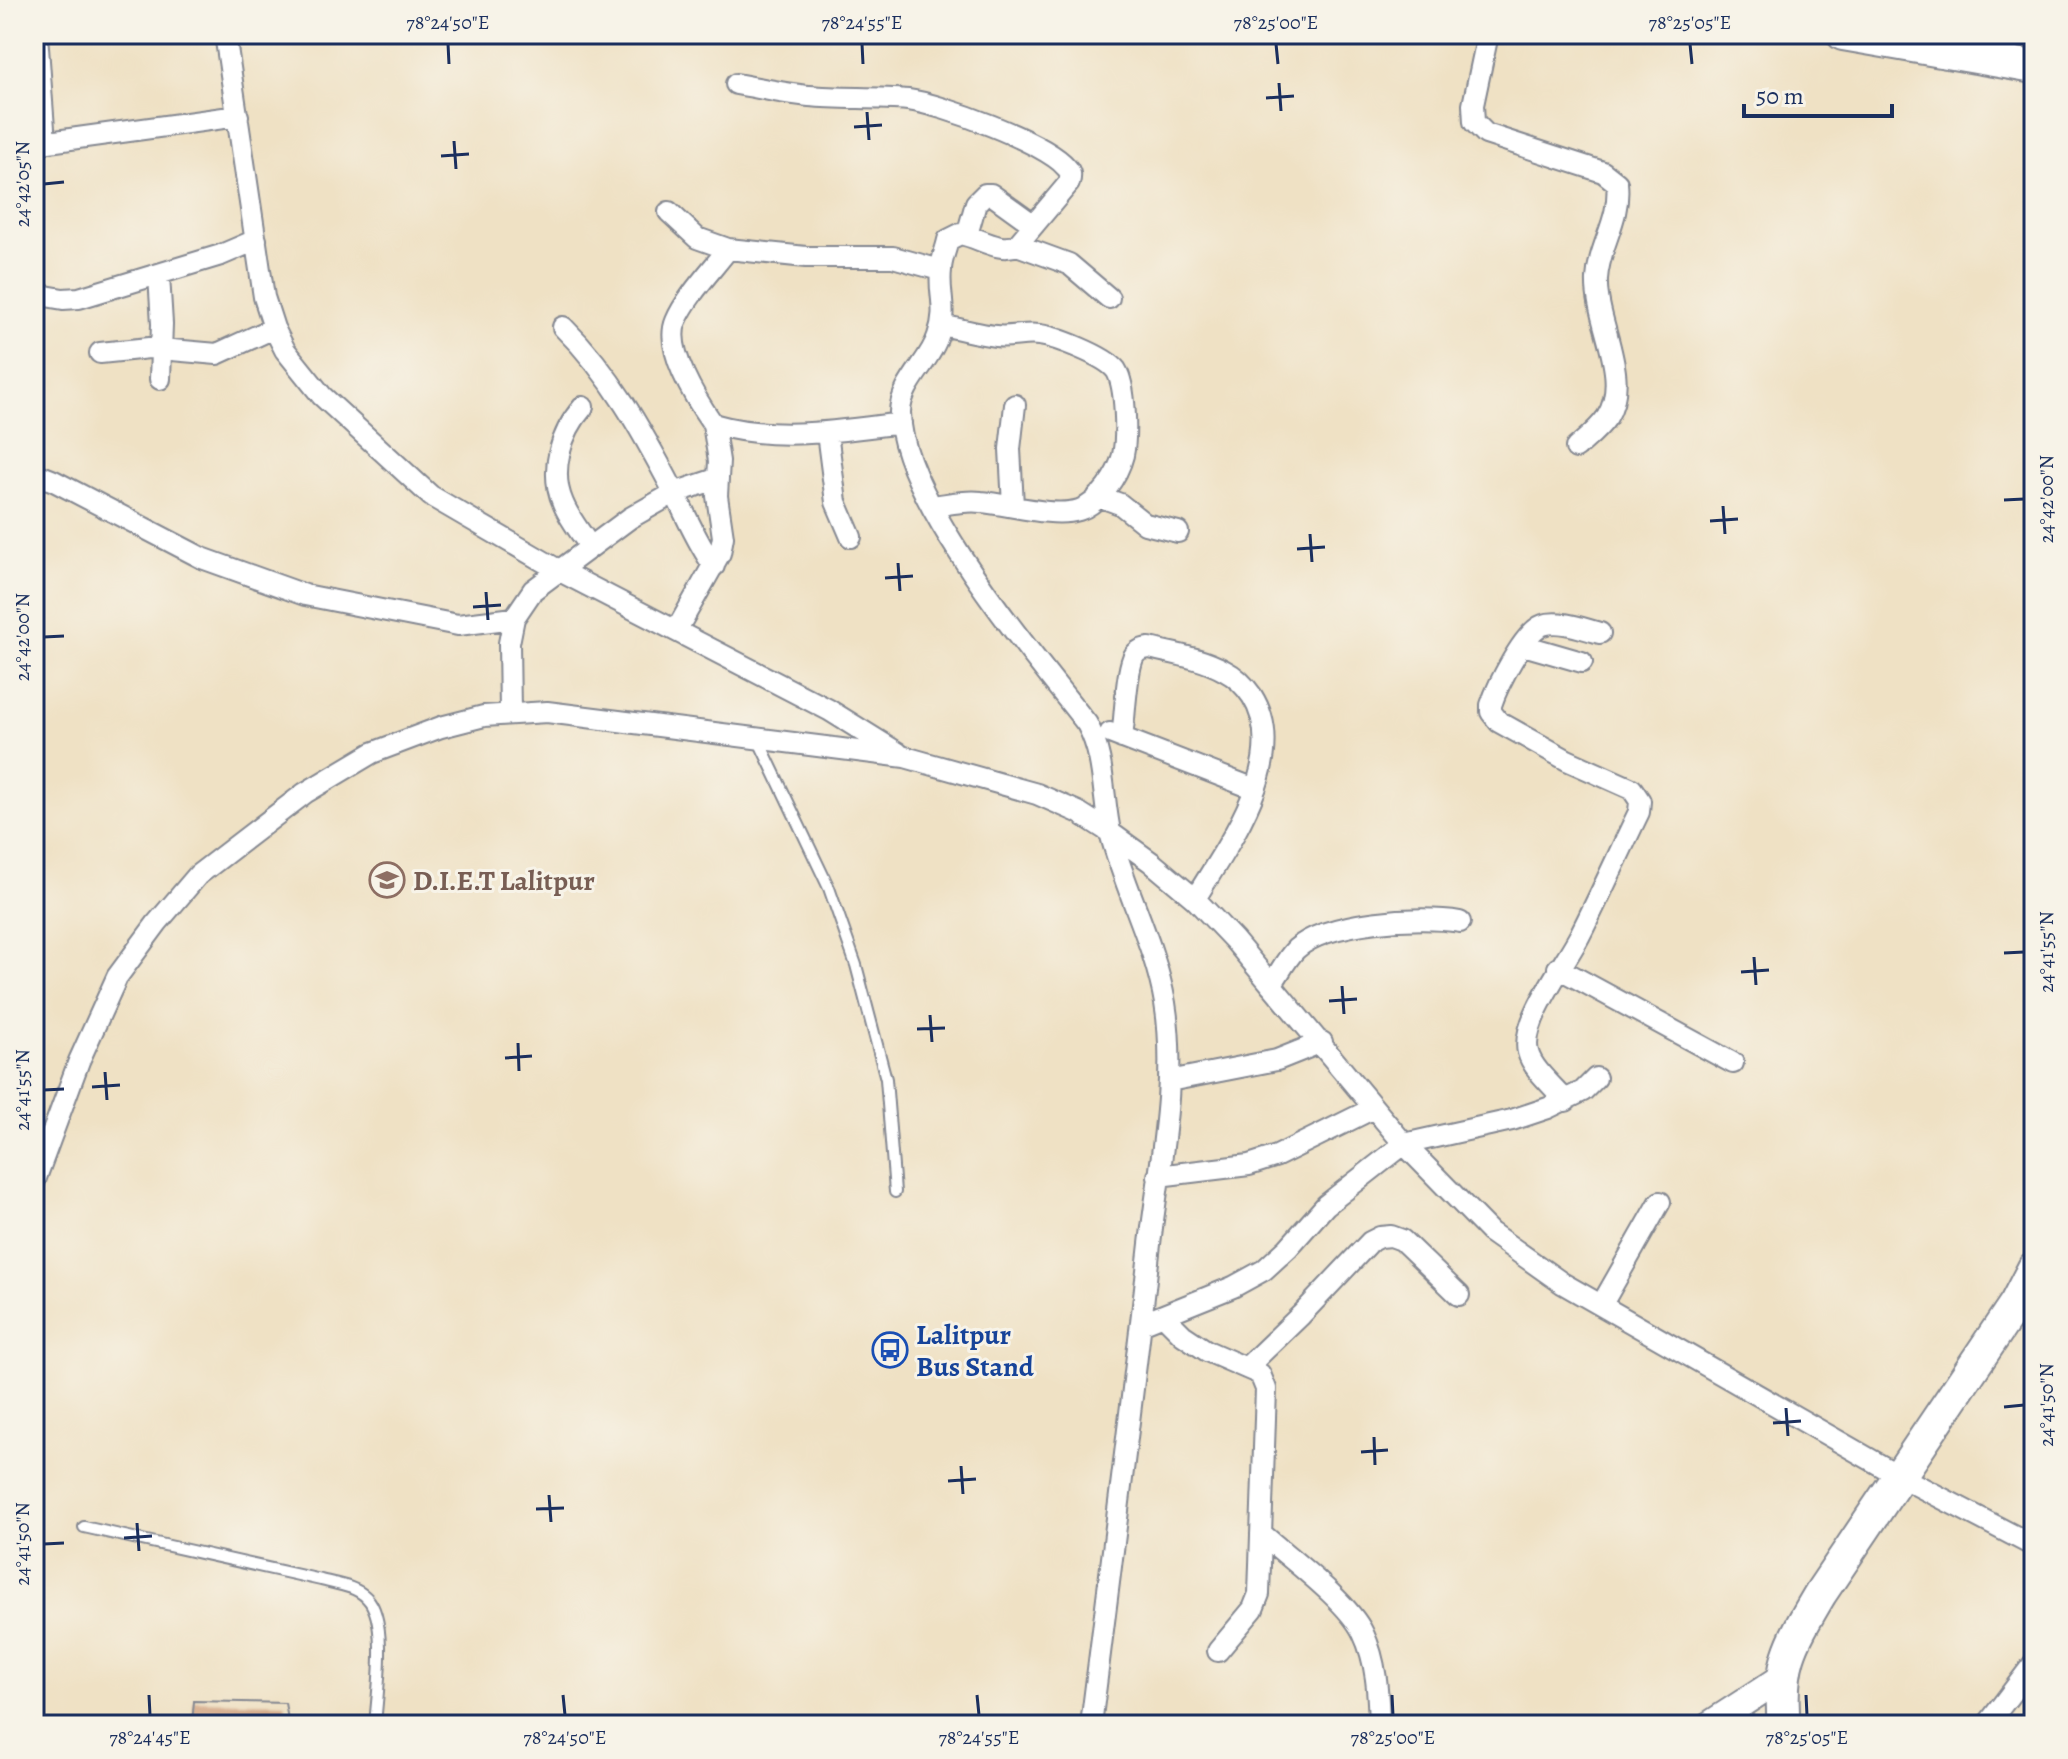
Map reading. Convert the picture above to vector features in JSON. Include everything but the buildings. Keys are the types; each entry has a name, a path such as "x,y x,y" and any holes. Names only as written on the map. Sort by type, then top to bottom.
{"main road":[{"path":"1845,34 2034,67"},
{"path":"1784,1725 1783,1677 1791,1644 1820,1594 2016,1303 2034,1268"}],"street":[{"path":"37,34 40,143 238,116"},
{"path":"225,34 264,297 285,350 322,396 431,496 560,571 829,710 905,757"},
{"path":"1488,34 1473,105 1474,122 1486,134 1603,172 1617,183 1619,201 1599,263 1597,279 1598,300 1615,375 1614,399 1607,416 1576,448"},
{"path":"736,84 795,95 920,103 1030,142 1059,160 1071,176 1069,183 1017,245 1000,248 960,234 948,240 940,270 945,304 942,325 937,341 904,395 900,408 909,458 933,506 1004,617 1087,724 1099,752 1111,833 1165,1004 1169,1081 1091,1725"},
{"path":"967,235 976,203 985,194 991,194 1034,225"},
{"path":"669,212 697,238 728,249 806,257 893,257 940,270"},
{"path":"34,294 63,299 79,298 221,255 256,240"},
{"path":"1017,245 1069,264 1109,298"},
{"path":"676,631 714,566 723,537 716,479 719,461 713,424 683,371 673,341 675,322 728,249"},
{"path":"159,275 160,379"},
{"path":"933,506 962,501 1067,512 1081,510 1115,476 1123,457 1126,438 1121,382 1108,363 1060,340 1039,335 995,336 942,325"},
{"path":"563,327 618,391 699,545 714,566"},
{"path":"100,353 162,349 217,354 274,328"},
{"path":"1013,506 1010,449 1015,405"},
{"path":"583,407 570,421 563,437 557,485 570,518 590,546"},
{"path":"713,424 754,434 827,433 901,423"},
{"path":"827,433 836,502 851,537"},
{"path":"34,473 202,558 305,595 458,625 514,618"},
{"path":"510,712 509,643 514,618 533,590 630,518 674,493 716,479"},
{"path":"1098,496 1120,504 1145,524 1178,532"},
{"path":"1566,1101 1532,1061 1527,1049 1529,1034 1558,968 1578,939 1599,897 1639,812 1640,801 1632,789 1567,760 1494,718 1491,712 1493,697 1529,636 1541,625 1561,625 1600,633"},
{"path":"1523,645 1582,662"},
{"path":"1122,738 1134,656 1141,649 1149,648 1200,660 1228,672 1245,685 1258,706 1265,741 1263,766 1239,823 1195,899"},
{"path":"34,1183 79,1061 117,977 157,923 198,875 305,793 372,753 441,727 484,716 547,712 905,757 1037,794 1078,812 1111,833 1195,899 1234,940 1404,1144 1490,1232 1562,1283 1901,1477 2034,1546"},
{"path":"1087,724 1255,789"},
{"path":"1271,985 1295,950 1329,932 1405,919 1437,918 1460,922"},
{"path":"1558,968 1733,1063"},
{"path":"1169,1081 1277,1060 1322,1042"},
{"path":"1141,1324 1233,1287 1264,1270 1326,1205 1404,1144 1512,1120 1566,1101 1583,1091 1596,1078"},
{"path":"1158,1176 1263,1161 1321,1136 1374,1108"},
{"path":"1602,1304 1660,1202"},
{"path":"1246,1368 1301,1315 1359,1252 1380,1237 1391,1236 1402,1240 1459,1295"},
{"path":"1164,1316 1183,1335 1207,1351 1260,1374 1266,1389 1259,1594 1253,1609 1218,1651"},
{"path":"1261,1533 1340,1604 1362,1631 1377,1684 1379,1725"},
{"path":"1987,1725 2034,1663"},
{"path":"1709,1725 1783,1677"}],"lane":[{"path":"757,737 829,888 856,965 886,1079 895,1192"},
{"path":"84,1527 321,1580 349,1587 366,1596 375,1609 379,1629 375,1725"}],"place":[{"name":"D.I.E.T Lalitpur","path":"387,880"},
{"name":"Lalitpur Bus Stand","path":"890,1350"}]}
